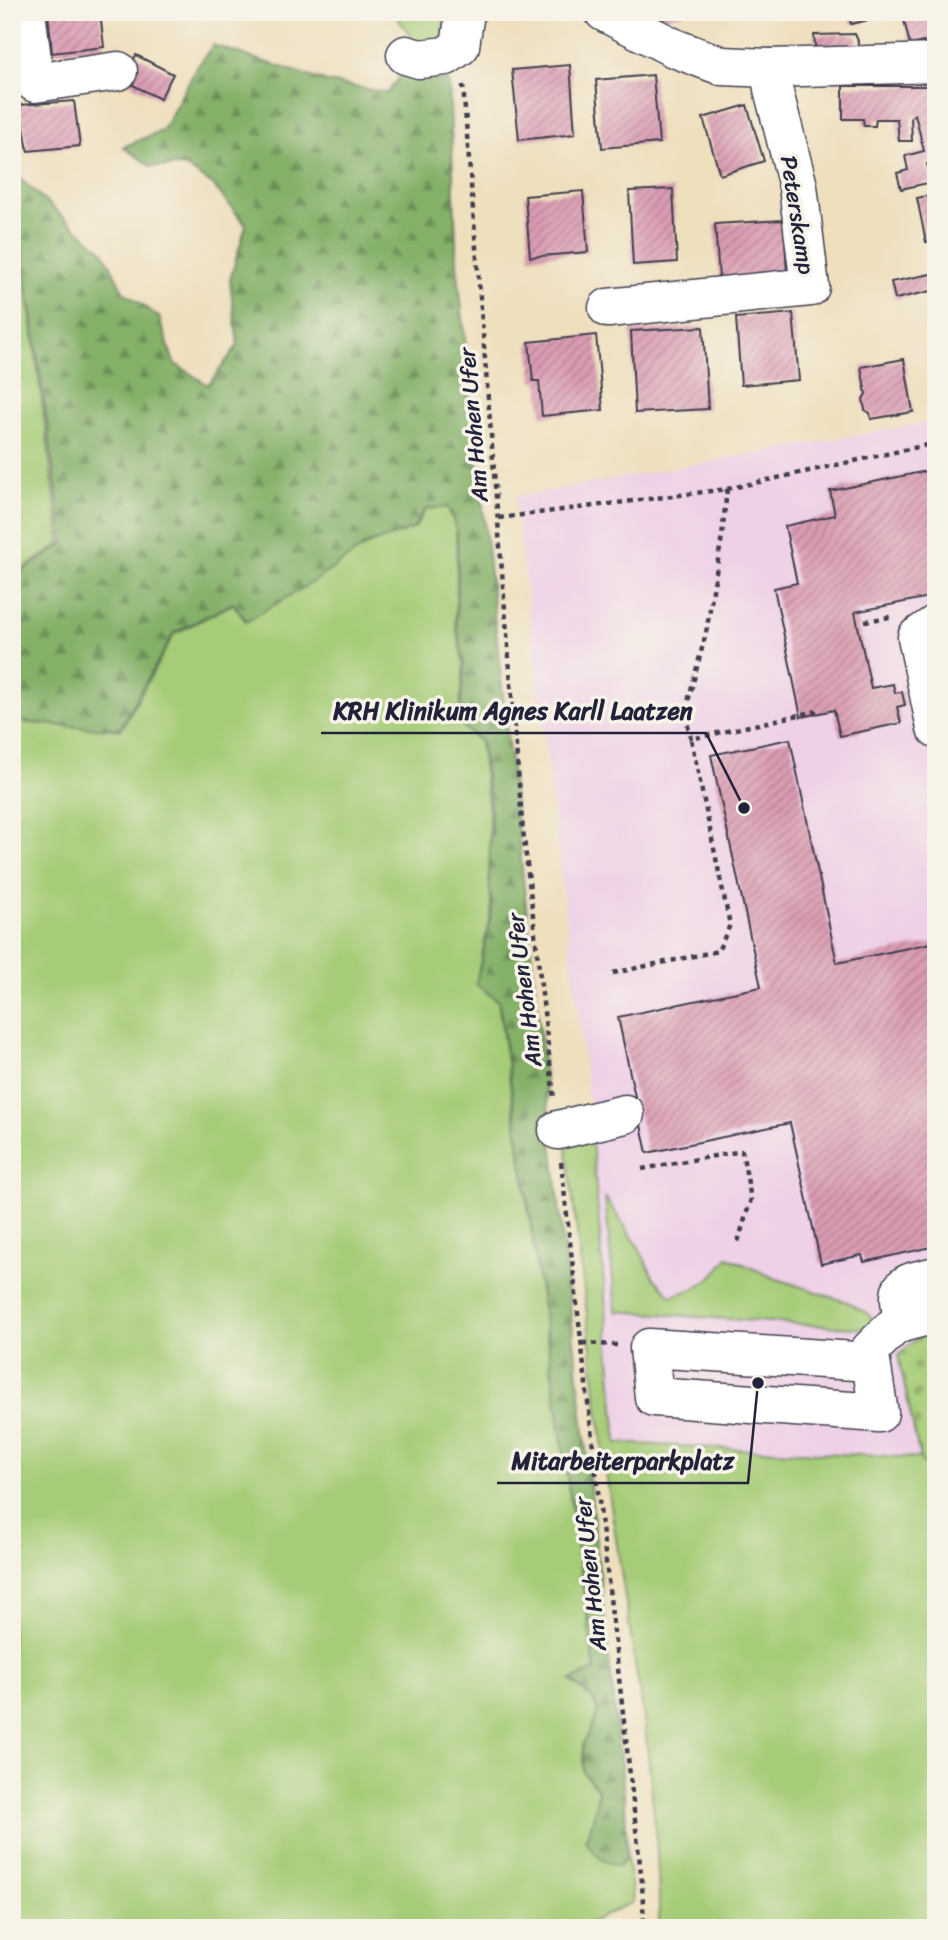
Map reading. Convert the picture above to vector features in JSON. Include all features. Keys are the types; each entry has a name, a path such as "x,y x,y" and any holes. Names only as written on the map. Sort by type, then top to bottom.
{"street":[{"path":"26,12 35,83 118,71"},
{"path":"604,12 674,48 722,66 771,68 936,63"},
{"path":"406,55 419,59 446,57 463,29"},
{"name":"Peterskamp","path":"608,308 810,287 798,186 772,89 771,68"},
{"path":"936,624 917,637 936,728"},
{"path":"558,1130 625,1114"},
{"path":"920,1318 899,1300 901,1290 911,1281 936,1276"},
{"path":"871,1362 649,1348 654,1397 879,1413 870,1350 893,1327 920,1318"}],"path":[{"name":"Am Hohen Ufer","path":"463,29 522,821 645,1927"},
{"path":"499,518 727,489 936,443"},
{"path":"613,972 718,951 730,925 685,713 706,633 727,489"},
{"path":"691,739 817,711"},
{"path":"642,1170 742,1152 751,1199 737,1245"},
{"path":"609,1928 645,1927"}],"shaded area":[{"path":"936,421 936,1330 898,1356 920,1458 618,1442 591,1119 515,497"}],"green space":[{"path":"393,12 443,12 446,43 419,47"},
{"path":"213,45 327,82 388,93 400,75 449,81 457,264 625,1803 627,1857 619,1866 599,1857 585,1840 592,1824 599,1791 583,1772 583,1745 598,1714 594,1700 571,1680 595,1670 499,1001 476,984 492,911 489,879 491,812 481,741 463,727 461,702 464,666 456,621 457,532 448,507 425,509 413,529 368,544 316,580 247,621 233,603 174,633 120,728 12,721 12,578 64,544 12,172 104,252 123,291 159,317 174,363 208,385 238,345 230,280 246,225 214,186 185,166 152,167 123,147 163,130 195,70"},
{"path":"12,178 61,544 12,576"},
{"path":"448,507 456,530 455,620 464,667 460,704 463,727 480,742 489,811 491,912 476,984 498,1001 595,1670 571,1681 594,1700 598,1714 583,1746 583,1772 599,1791 586,1840 619,1866 627,1857 633,1902 579,1928 12,1928 12,721 121,730 174,634 233,604 246,622 371,543 415,528 426,509"},
{"path":"591,1128 617,1443 920,1458 936,1483 936,1928 659,1928 657,1850 645,1723 606,1473 565,1134"},
{"path":"605,1197 638,1246 654,1278 671,1296 704,1283 728,1257 774,1278 847,1302 867,1313 882,1330 616,1311"},
{"path":"936,1330 936,1482 920,1458 898,1355 923,1333"}],"building":[{"path":"48,12 100,12 104,47 52,53"},
{"path":"660,12 685,12 685,13 661,19"},
{"path":"848,12 885,12 886,16 851,24"},
{"path":"902,12 936,12 936,39 910,45"},
{"path":"855,34 858,41 857,52 816,55 814,35"},
{"path":"136,55 173,74 160,99 123,80"},
{"path":"570,65 575,134 519,140 512,70"},
{"path":"653,75 659,143 602,148 596,80"},
{"path":"927,80 936,80 936,162 927,164 932,182 901,189 897,173 908,170 905,156 924,151 915,114 911,117 912,141 899,141 897,119 876,119 875,126 864,126 863,119 843,119 843,86 927,86"},
{"path":"74,101 80,146 28,151 20,105"},
{"path":"747,105 764,161 720,175 703,118"},
{"path":"673,189 677,262 633,265 629,191"},
{"path":"583,191 588,252 530,257 525,196"},
{"path":"936,194 936,240 926,242 917,198"},
{"path":"784,220 787,275 719,278 715,224"},
{"path":"936,273 936,290 895,299 891,282"},
{"path":"793,313 799,380 741,385 736,318"},
{"path":"703,327 708,409 635,413 631,331"},
{"path":"596,335 603,410 542,416 539,381 533,381 529,342"},
{"path":"904,359 913,412 871,419 870,413 865,410 863,399 866,394 861,367"},
{"path":"936,469 934,596 855,612 871,688 893,684 895,693 902,692 905,705 897,707 901,723 840,736 834,710 801,717 774,588 797,583 785,526 835,515 830,491"},
{"path":"790,739 837,963 936,942 936,1246 864,1262 862,1255 821,1264 790,1123 647,1153 618,1017 761,987 711,755"}],"place":[{"name":"KRH Klinikum Agnes Karll Laatzen","path":"744,808"},
{"name":"Mitarbeiterparkplatz","path":"758,1383"}]}
